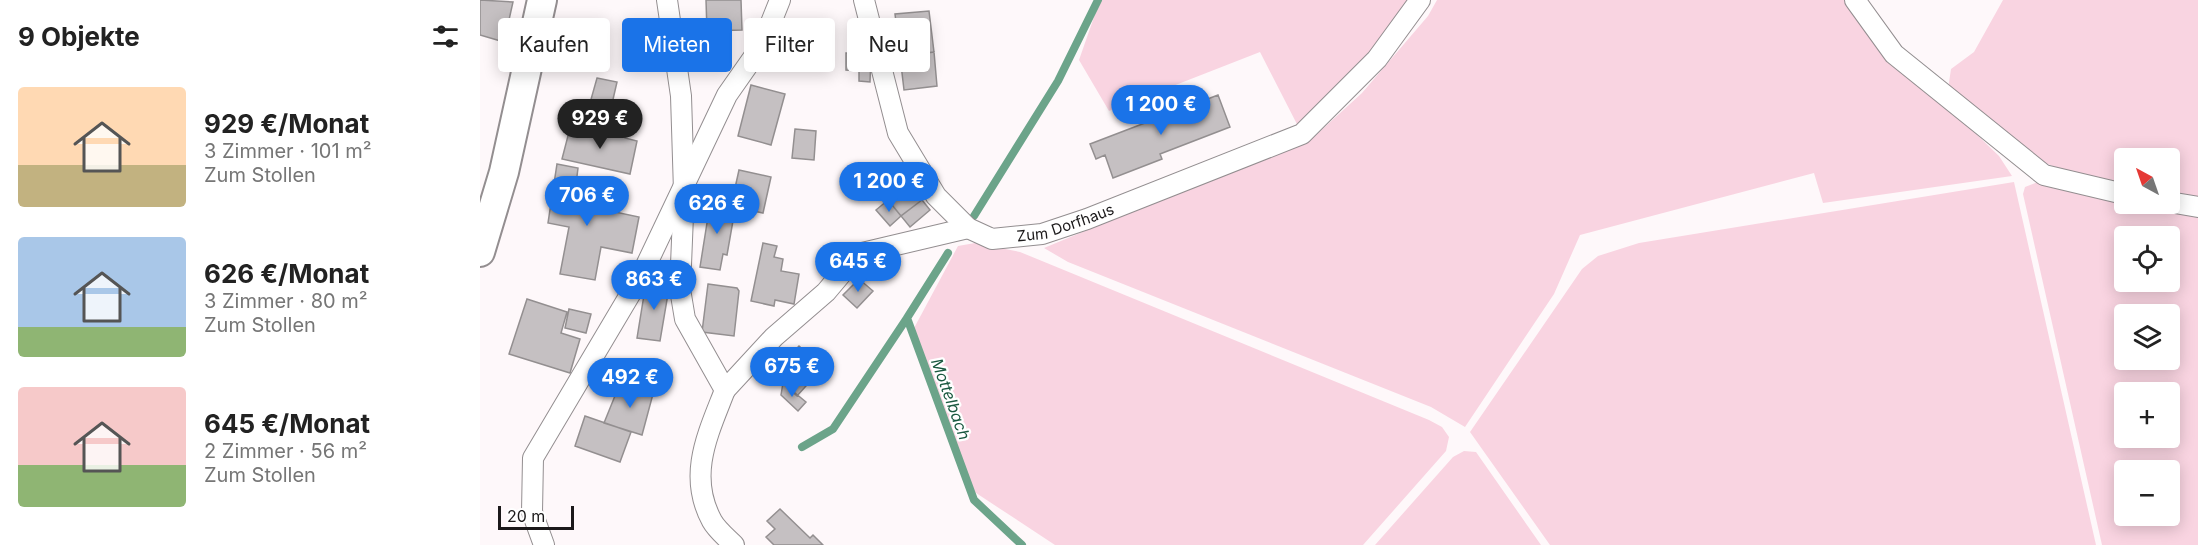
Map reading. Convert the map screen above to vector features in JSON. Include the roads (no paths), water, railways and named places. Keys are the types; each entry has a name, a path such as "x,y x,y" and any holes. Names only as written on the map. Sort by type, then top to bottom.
{"main road":[{"path":"480,252 504,172 542,0"}],"street":[{"path":"668,0 681,96 684,191 680,289 685,319 725,390"},
{"path":"544,545 532,512 533,459 641,276 684,191 727,95 762,45 780,0"},
{"name":"Zum Dorfhaus","path":"864,0 898,133 936,196 968,228 992,239 1042,234 1302,134 1377,59 1420,0"},
{"path":"1855,0 1894,54 2044,175 2114,192"},
{"path":"2180,204 2198,207"},
{"path":"734,545 712,521 699,481 702,449 725,390 774,337 826,292 858,254 968,228"}],"waterway":[{"name":"Mottelbach","path":"974,216 1058,81 1098,0"},
{"name":"Mottelbach","path":"948,253 907,318 974,500 1022,545"},
{"path":"802,447 833,429 907,318"}]}
